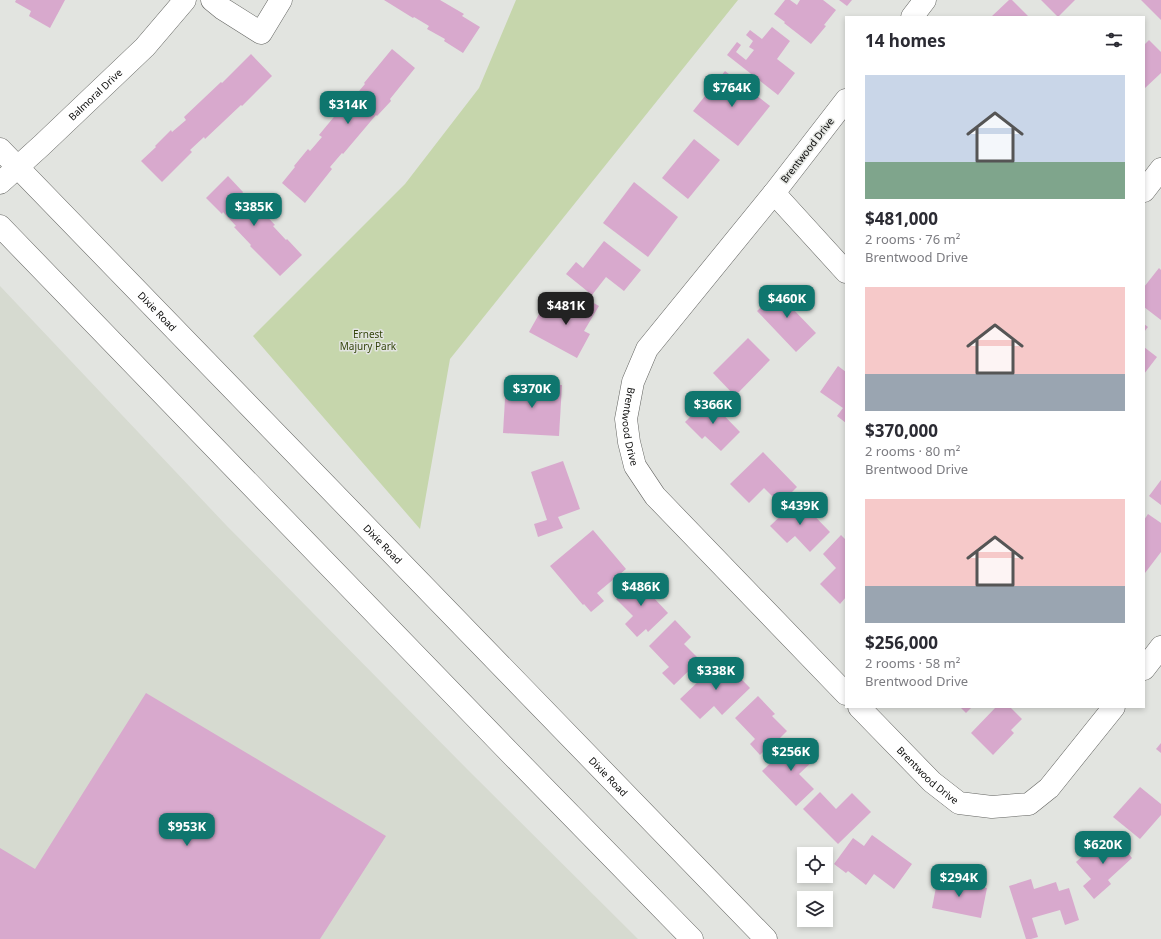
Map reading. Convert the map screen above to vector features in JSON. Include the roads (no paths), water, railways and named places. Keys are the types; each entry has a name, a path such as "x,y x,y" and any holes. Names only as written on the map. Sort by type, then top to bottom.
{"main road":[{"name":"Balmoral Drive","path":"0,183 18,168 145,46 185,0"},
{"path":"212,0 261,34 281,0"},
{"path":"913,16 925,0"},
{"name":"Brentwood Drive","path":"845,101 774,193 647,349 633,382 626,419 629,442 635,466 655,496 845,693"},
{"name":"Dixie Road","path":"0,149 766,939"},
{"path":"1145,190 1161,169"},
{"path":"774,193 845,271"},
{"path":"0,226 507,751 692,939"},
{"path":"1145,668 1161,647"},
{"name":"Brentwood Drive","path":"860,708 932,782 959,803 992,807 1029,804 1050,788 1113,708"}],"park label":[{"name":"Ernest Majury Park","path":"368,340"}]}
